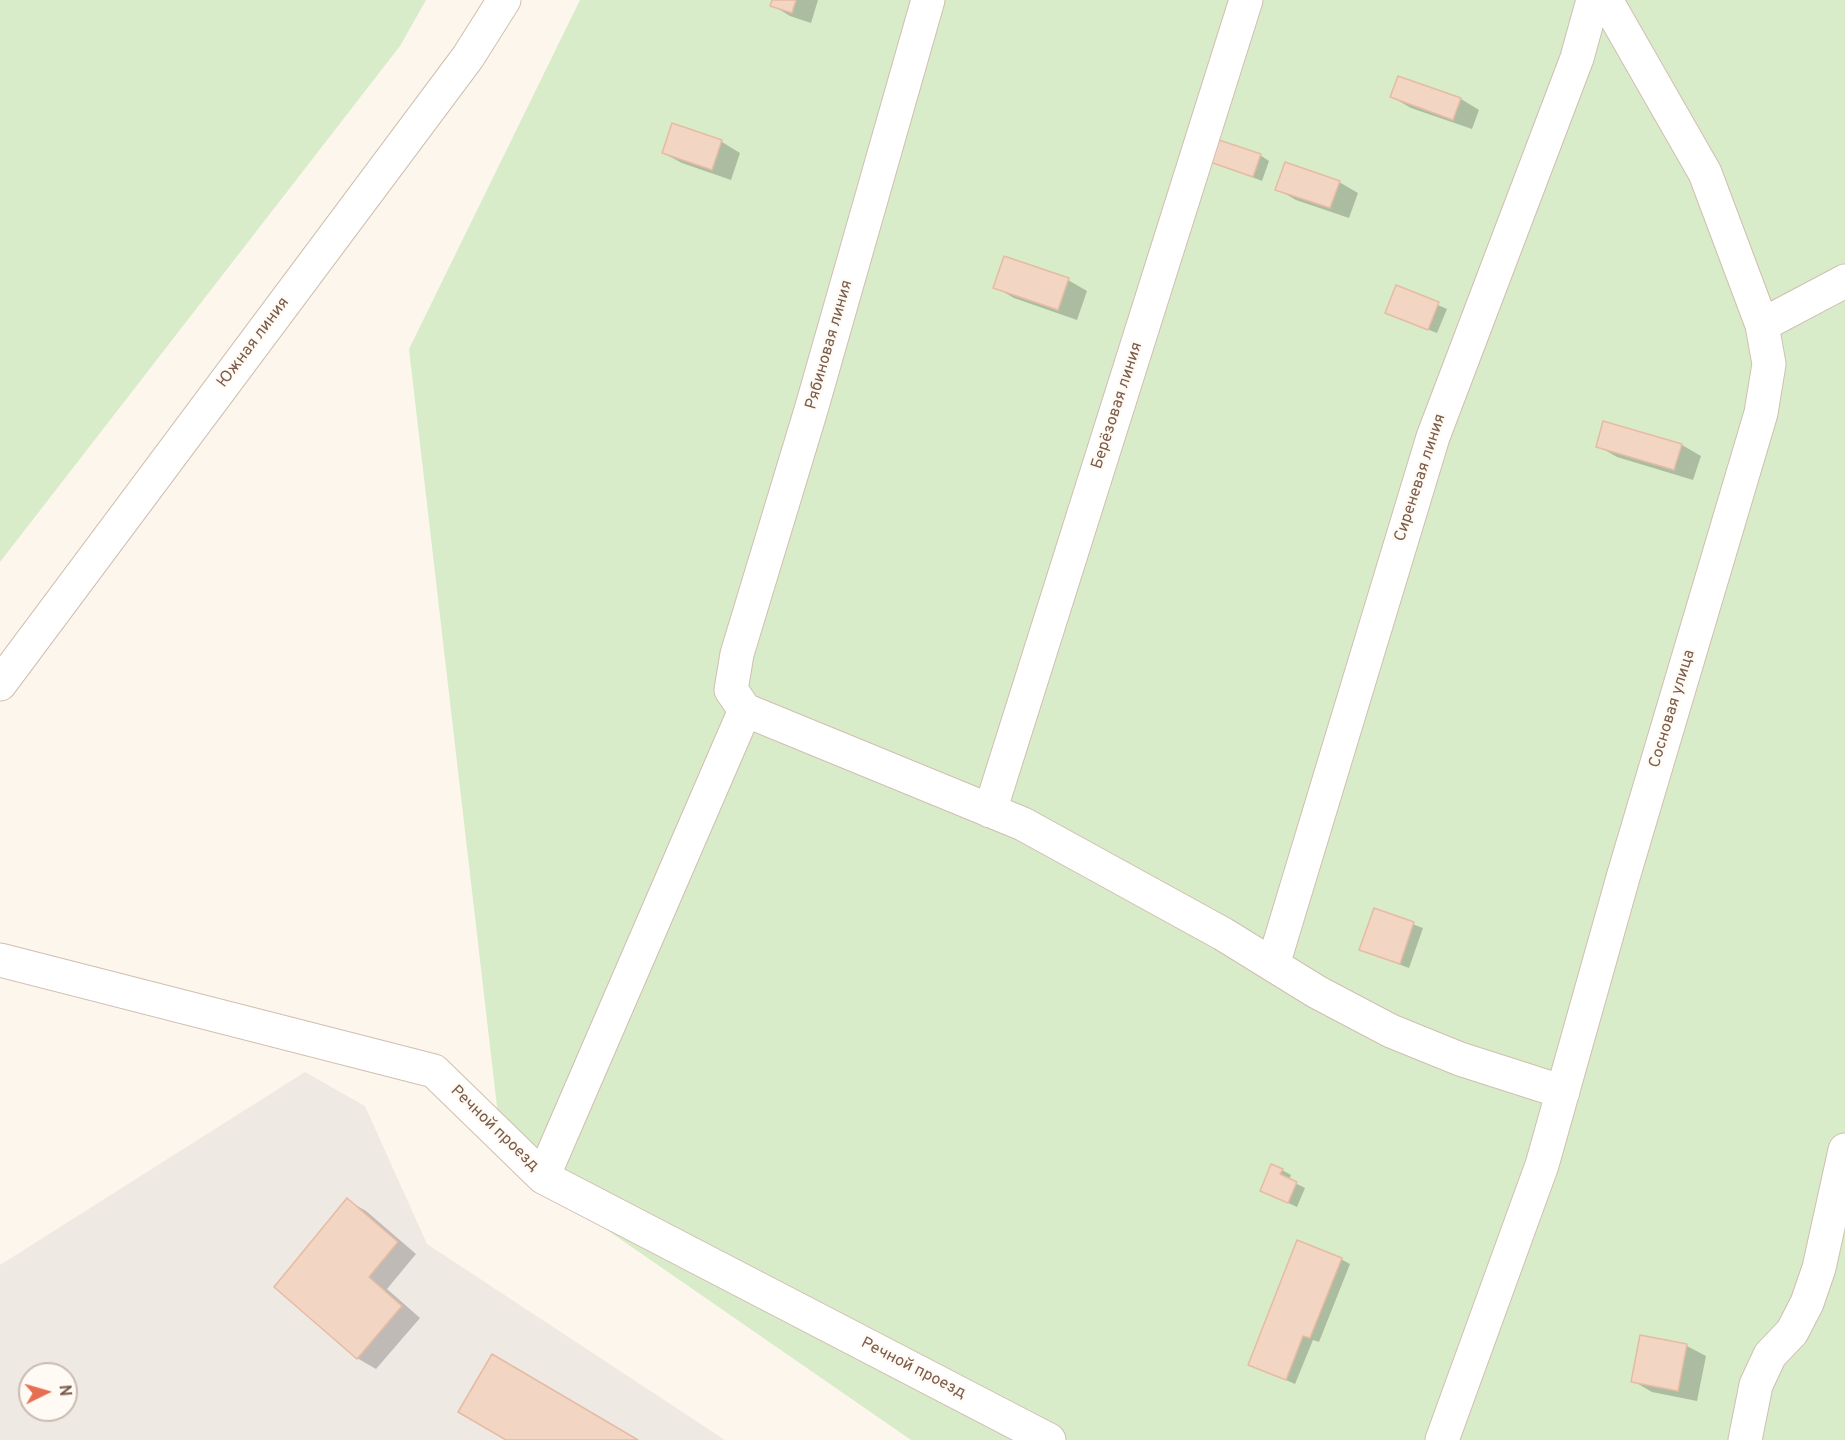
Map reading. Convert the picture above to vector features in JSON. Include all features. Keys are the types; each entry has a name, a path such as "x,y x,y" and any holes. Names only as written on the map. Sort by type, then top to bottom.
{"street":[{"name":"Южная линия","path":"0,684 461,66 504,0"},
{"name":"Рябиновая линия","path":"543,1177 738,700 737,654 811,410 928,0"},
{"name":"Берёзовая линия","path":"990,811 1246,0"},
{"name":"Сиреневая линия","path":"1273,965 1433,437 1569,80 1590,21 1593,0"},
{"name":"Сосновая улица","path":"1442,1440 1542,1165 1761,413 1769,364 1762,325 1705,172 1606,0"},
{"path":"1762,325 1845,281"},
{"path":"738,700 1023,824 1223,934 1317,992 1391,1031 1460,1059 1563,1092"},
{"name":"Речной проезд","path":"0,960 434,1071 543,1177 1049,1440"},
{"path":"1745,1440 1756,1385 1770,1354 1792,1332 1807,1302 1819,1268 1845,1150"}],"shaded area":[{"path":"305,1072 365,1106 427,1244 725,1440 0,1440 0,1265"}],"green space":[{"path":"0,0 426,0 400,46 0,562"},
{"path":"580,0 1845,0 1845,1440 911,1440 503,1158 409,349"}],"building":[{"path":"772,0 796,0 792,13 770,6"},
{"path":"1398,76 1461,98 1453,120 1390,97"},
{"path":"672,123 722,140 712,170 662,153"},
{"path":"1219,140 1261,154 1253,177 1210,162"},
{"path":"1285,162 1340,181 1330,208 1275,190"},
{"path":"1004,256 1069,278 1058,310 993,288"},
{"path":"1396,285 1439,302 1428,330 1385,313"},
{"path":"1603,421 1682,444 1674,470 1596,447"},
{"path":"1374,908 1414,922 1400,964 1359,950"},
{"path":"1271,1164 1283,1169 1280,1174 1297,1182 1288,1203 1260,1191"},
{"path":"347,1198 398,1242 369,1277 402,1306 357,1359 274,1287"},
{"path":"1297,1240 1342,1258 1310,1338 1303,1336 1286,1380 1248,1365"},
{"path":"1640,1335 1687,1344 1678,1391 1631,1382"},
{"path":"492,1354 638,1440 506,1440 458,1412"}]}
